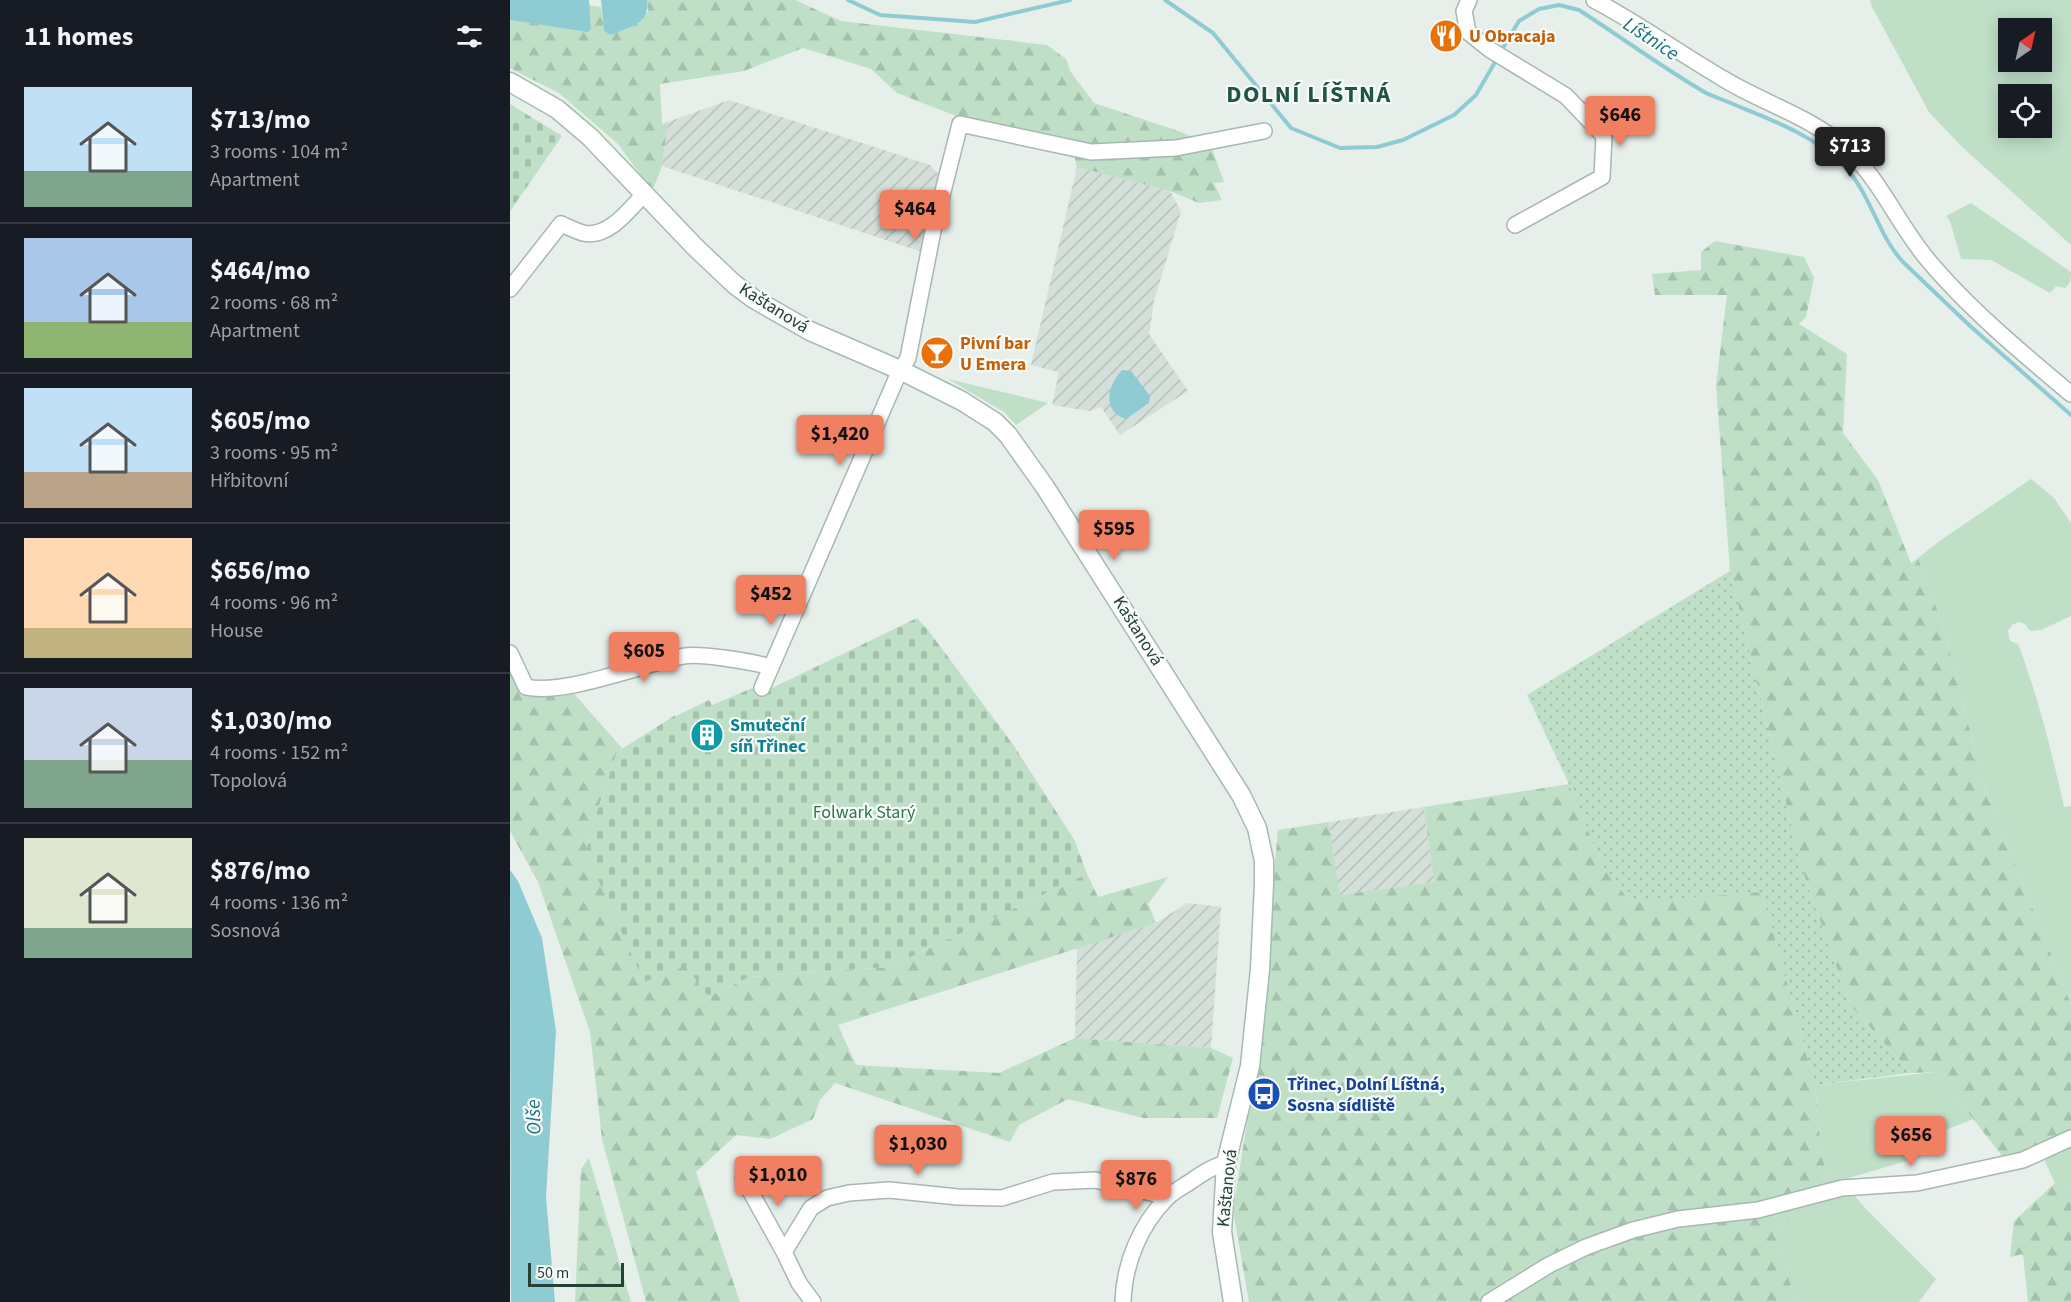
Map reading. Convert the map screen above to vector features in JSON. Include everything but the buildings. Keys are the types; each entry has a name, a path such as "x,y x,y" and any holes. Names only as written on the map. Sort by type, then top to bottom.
{"street":[{"path":"1469,0 1464,11 1468,32 1489,49 1566,96 1604,136 1602,177 1515,225"},
{"path":"1593,0 1651,33 1724,80 1795,114 1849,151 1928,260 1994,326 2071,394"},
{"name":"Kaštanová","path":"510,82 557,109 590,137 714,266 754,299 810,331 900,370 981,412 1008,435 1045,487 1241,795 1257,828 1264,861 1260,969 1250,1066 1226,1163 1222,1232 1233,1302"},
{"path":"762,688 900,370 908,358 933,231 960,124 1091,152 1176,148 1264,131"},
{"path":"510,289 561,224 584,233 598,233 615,223 645,193"},
{"path":"510,653 526,687 538,690 576,683 687,655 756,663 771,667"},
{"path":"1489,1302 1539,1271 1586,1247 1633,1230 1678,1219 1758,1210 1842,1188 1917,1183 2023,1160 2071,1138"},
{"path":"1123,1302 1127,1266 1139,1237 1168,1197 1204,1173 1226,1163"},
{"path":"743,1178 799,1283 813,1302"},
{"path":"784,1252 811,1208 827,1198 849,1192 889,1190 958,1197 1002,1198 1053,1182 1095,1180 1168,1197"}],"shaded area":[{"path":"729,100 930,165 940,176 922,252 662,166 668,122"},
{"path":"1077,167 1170,191 1181,211 1154,301 1149,334 1188,391 1120,435 1101,407 1090,411 1052,405 1059,372 1031,365"},
{"path":"1424,807 1434,882 1340,895 1329,822"},
{"path":"1187,903 1221,907 1211,1048 1075,1038 1077,948 1156,923"}],"green space":[{"path":"647,0 795,0 841,21 1047,45 1066,59 1070,71 1094,103 1181,132 1211,146 1224,182 1214,183 1222,200 1199,203 1170,191 1077,167 1072,146 959,117 897,93 871,69 803,48 744,71 660,84 662,124 668,122 662,166 654,187 648,185 618,144 559,93 510,68 510,20 588,31 591,29 589,5 601,7 604,31 648,12"},
{"path":"1870,0 2071,0 2071,245 1960,145 1929,112"},
{"path":"510,104 562,136 511,210 510,210"},
{"path":"1971,203 2071,272 2067,286 2065,288 2056,286 2050,293 1991,260 1961,259 1950,221 1946,216"},
{"path":"1715,241 1804,257 1814,278 1806,317 1799,324 1847,354 1843,433 1878,480 1911,563 1918,558 1942,623 1985,788 2071,1005 2071,1132 2039,1149 2003,1157 1936,1072 1911,1073 1850,1005 1802,870 1730,571 1716,385 1727,295 1655,295 1652,274 1701,270 1701,252"},
{"path":"948,379 1048,403 1016,425 1004,412"},
{"path":"2031,479 2054,498 2071,523 2071,616 2041,630 2030,631 2025,624 2019,622 2012,625 2008,631 2010,641 2018,644 2032,684 2064,807 2071,806 2071,1005 1985,788 1942,623 1918,558"},
{"path":"1730,571 1802,870 1850,1005 1911,1073 1815,1085 1762,892 1631,902 1604,869 1569,784 1527,695"},
{"name":"Folwark Starý","path":"917,618 1014,746 1075,841 1087,874 889,967 749,977 708,997 686,966 644,982 586,853 591,830 617,752 674,716 709,700 712,705 755,687 768,690"},
{"path":"510,660 528,697 571,685 575,695 622,748 617,752 591,830 586,853 686,965 708,997 749,977 889,967 1087,874 1098,897 1168,877 1148,904 1156,923 838,1025 856,1065 999,1073 1075,1038 1211,1048 1233,1058 1217,1118 1143,1118 1068,1099 1019,1125 1010,1142 835,1083 820,1100 813,1119 770,1139 736,1135 696,1172 740,1302 646,1302 602,1139 590,1032 538,882 510,831"},
{"path":"1569,784 1604,869 1631,902 1762,891 1815,1085 1821,1149 1828,1184 1800,1196 1796,1208 1775,1234 1796,1302 1249,1302 1233,1210 1256,1067 1278,830 1329,822 1340,895 1434,882 1424,807"},
{"path":"1936,1072 1973,1119 1913,1143 1917,1158 1828,1184 1821,1149 1815,1085"},
{"path":"2071,1143 2071,1189 2055,1183 2042,1155"},
{"path":"589,1158 631,1302 575,1302 581,1169"},
{"path":"2055,1183 2071,1189 2071,1302 2028,1302 2023,1254 2010,1257 2014,1221"},
{"path":"1851,1191 1936,1279 1919,1302 1796,1302 1775,1234 1796,1208"}],"water":[{"path":"510,0 589,0 591,29 588,32 510,20"},
{"path":"601,0 647,0 647,8 642,20 637,24 611,35 604,31"},
{"path":"1122,370 1131,371 1150,396 1149,403 1126,419 1113,410 1109,397 1113,383"},
{"name":"Olše","path":"510,870 518,881 542,938 556,1031 546,1197 555,1302 511,1302"}],"waterway":[{"name":"Líštnice","path":"848,0 880,15 975,22 1070,0"},
{"name":"Líštnice","path":"1165,0 1213,33 1291,128 1340,148 1377,147 1403,140 1454,115 1476,95 1498,57"},
{"name":"Líštnice","path":"1501,51 1519,21 1539,9 1559,5 1579,10 1706,93 1781,124 1820,146 1853,176 1887,239 1903,262 1969,325 2071,415"}],"place":[{"name":"U Obracaja","path":"1446,36"},
{"name":"Pivní bar U Emera","path":"937,353"},
{"name":"Smuteční síň Třinec","path":"707,735"},
{"name":"Třinec, Dolní Líštná, Sosna sídliště","path":"1264,1094"}],"district":[{"name":"DOLNÍ LÍŠTNÁ","path":"1309,94"}]}
